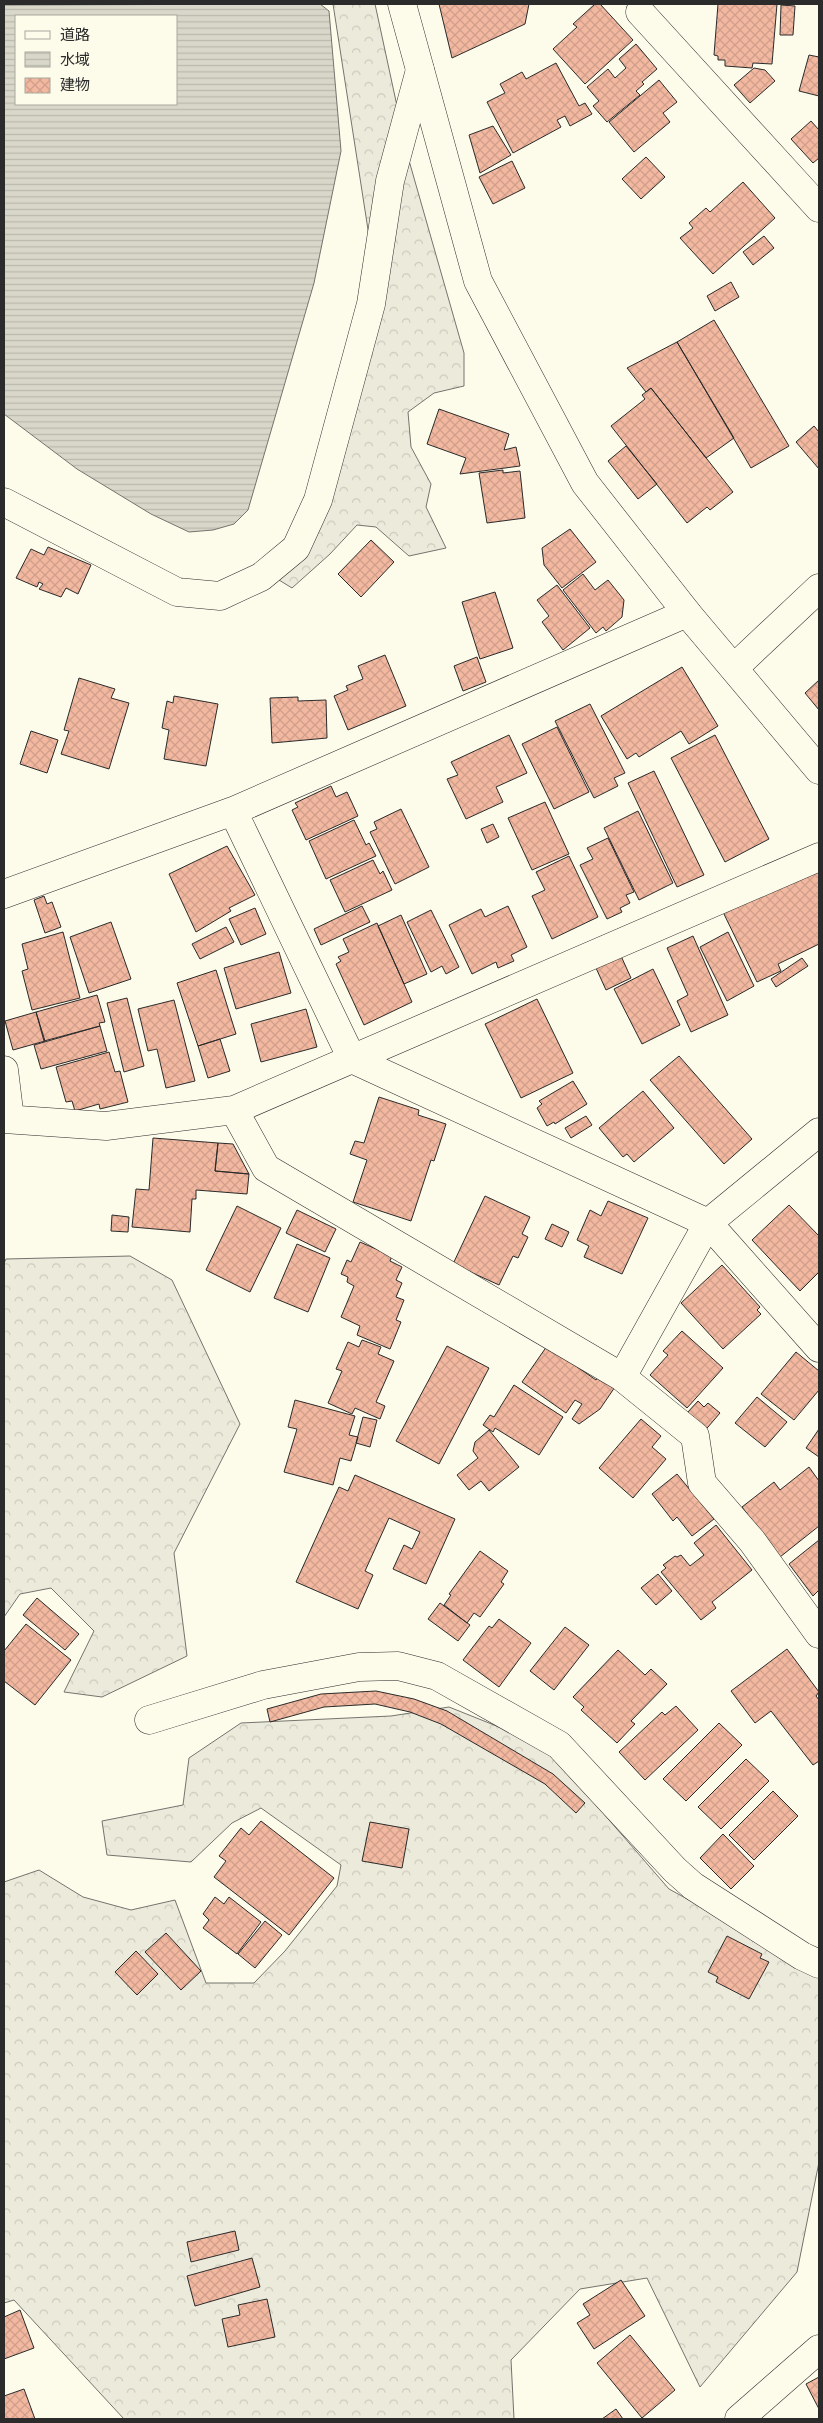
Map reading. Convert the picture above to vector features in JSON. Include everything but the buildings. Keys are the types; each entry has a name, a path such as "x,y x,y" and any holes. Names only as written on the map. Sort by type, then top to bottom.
{"street":[{"path":"402,4 478,281 585,483 687,613 819,770"},
{"path":"640,6 819,208"},
{"path":"4,502 177,592 220,596 262,578 296,548 318,500 371,304 390,182 420,70"},
{"path":"734,668 819,588"},
{"path":"4,894 233,811 687,613"},
{"path":"233,811 352,1059 708,1223 819,1348"},
{"path":"4,1070 7,1119 106,1126 234,1110 819,856"},
{"path":"234,1110 266,1168 622,1377 695,1436 702,1483 752,1541 819,1634"},
{"path":"622,1377 708,1223 819,1132"},
{"path":"149,1720 263,1686 359,1667 398,1666 437,1676 559,1745 675,1870 693,1886 802,1956 819,1964"},
{"path":"738,2419 819,2349"}],"green space":[{"path":"333,4 375,4 408,157 464,353 464,386 434,393 408,412 411,447 431,484 426,507 446,548 409,556 376,527 357,525 330,554 292,588 279,580 302,550 380,307"},
{"path":"130,1256 172,1280 240,1424 174,1553 187,1656 102,1697 64,1692 94,1631 51,1588 20,1594 4,1617 4,1263 6,1259"},
{"path":"449,1707 544,1745 669,1889 742,1929 819,1952 819,2162 797,2272 700,2387 647,2278 580,2289 511,2360 514,2419 124,2419 14,2300 4,2303 4,1882 39,1870 83,1897 131,1910 175,1900 206,1983 254,1983 285,1951 337,1886 341,1865 261,1808 232,1823 191,1862 107,1855 102,1821 183,1805 189,1758 241,1723 391,1716"}],"water":[{"path":"320,4 329,11 341,151 314,283 248,510 234,524 213,530 189,532 151,514 77,469 4,414 4,5"}]}
